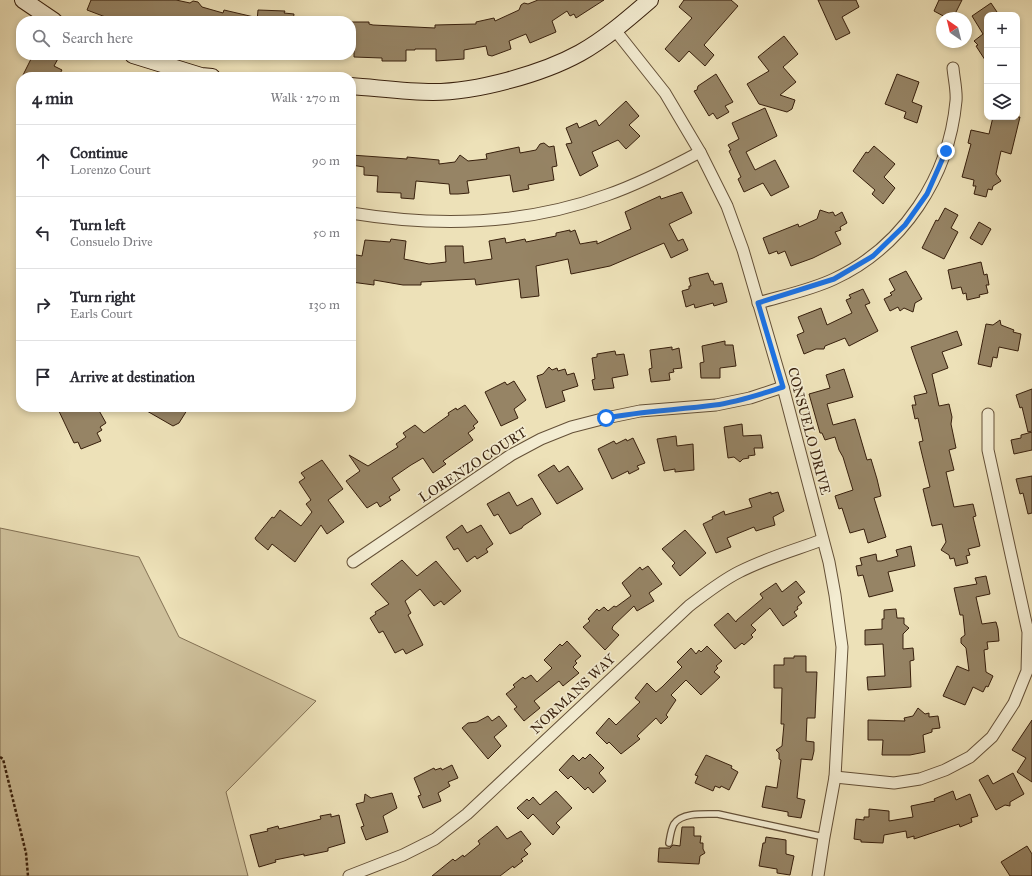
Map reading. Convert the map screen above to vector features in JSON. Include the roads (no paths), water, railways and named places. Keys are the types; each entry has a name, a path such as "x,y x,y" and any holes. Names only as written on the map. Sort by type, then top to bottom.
{"street":[{"path":"23,0 47,16"},
{"path":"356,86 434,92 471,88 526,75 579,53 615,30 650,0"},
{"name":"CONSUELO DRIVE","path":"615,30 665,93 700,152 727,206 743,250 783,387 822,540 835,595 842,647 835,777 818,876"},
{"path":"149,60 188,72"},
{"path":"758,303 834,279 873,256 905,225 927,194 946,151 956,101 953,68"},
{"path":"356,214 416,221 474,222 544,212 606,196 653,177 700,152"},
{"name":"LORENZO COURT","path":"354,562 512,455 542,439 572,427 606,418 640,411 716,405 750,398 783,387"},
{"path":"835,777 894,783 920,779 945,770 970,757 992,737 1014,703 1027,671 1028,632 988,450 988,414"},
{"name":"NORMANS WAY","path":"349,876 416,849 435,838 467,814 689,606 716,585 739,572 766,560 822,540"}],"lane":[{"path":"669,843 673,825 678,820 689,816 704,814 718,814 824,837"}]}
